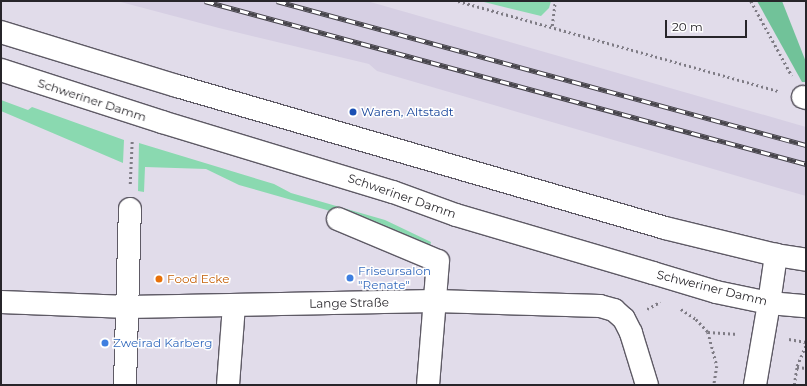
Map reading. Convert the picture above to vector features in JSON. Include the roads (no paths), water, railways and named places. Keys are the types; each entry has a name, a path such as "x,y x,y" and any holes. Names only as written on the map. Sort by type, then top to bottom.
{"main road":[{"path":"1,32 178,86 665,228 776,255 806,260"},
{"name":"Schweriner Damm","path":"1,70 162,122 393,192 456,215 716,292 769,303 806,306"},
{"path":"125,385 130,209"},
{"path":"338,219 438,261 428,385"},
{"path":"755,385 776,255"},
{"name":"Lange Straße","path":"1,302 128,307 435,301 600,306 614,310 624,319 631,333 647,385"},
{"path":"228,385 234,306"}],"railway":[{"path":"205,1 806,164"},
{"path":"277,1 806,145"}],"place":[{"name":"Waren, Altstadt","path":"353,112"},
{"name":"Friseursalon \"Renate\"","path":"350,278"},
{"name":"Food Ecke","path":"159,279"},
{"name":"Zweirad Karberg","path":"105,343"}]}
